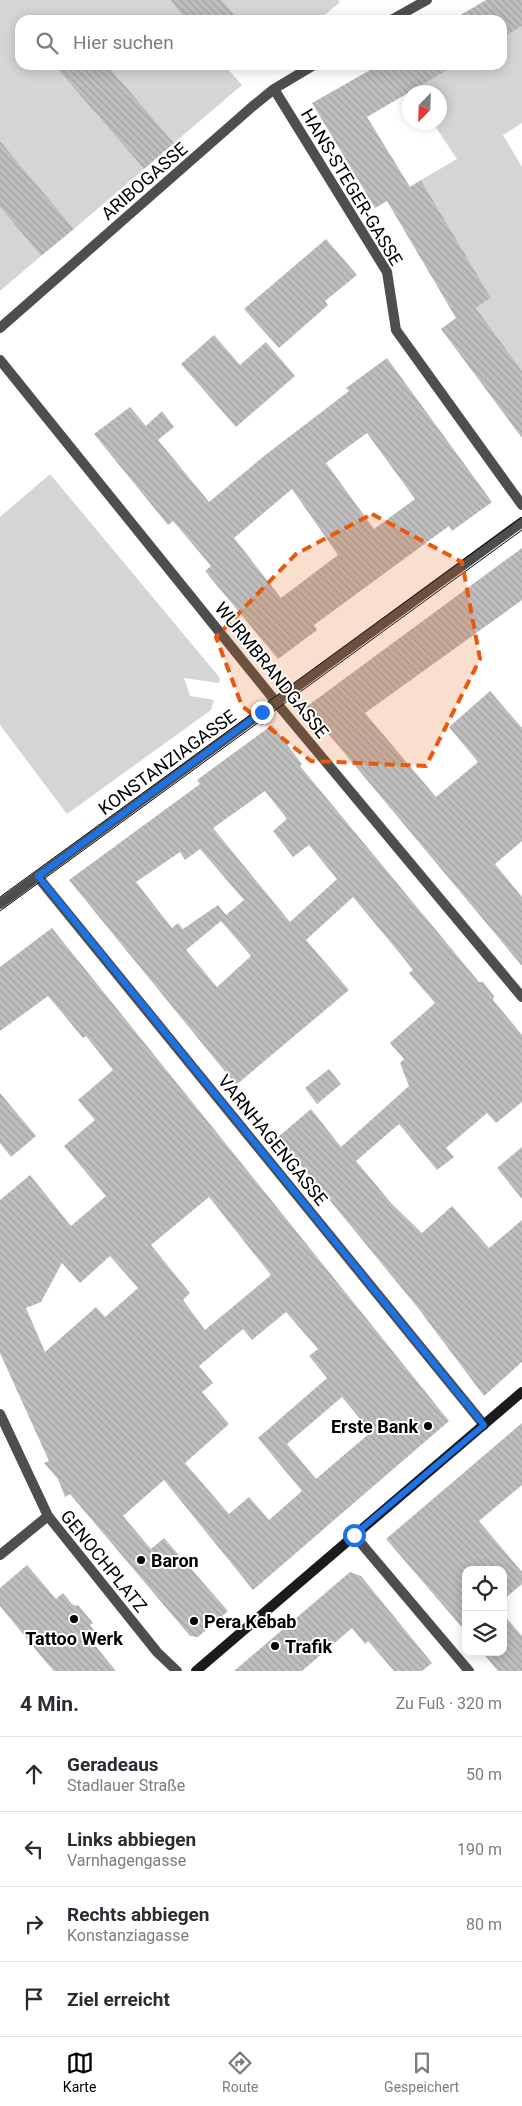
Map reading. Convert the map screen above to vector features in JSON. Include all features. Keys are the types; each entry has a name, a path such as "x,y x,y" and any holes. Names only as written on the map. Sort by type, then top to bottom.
{"street":[{"path":"400,15 427,0"},
{"name":"ARIBOGASSE","path":"0,328 274,89 306,70"},
{"name":"HANS-STEGER-GASSE","path":"274,89 387,272 396,330 522,505"},
{"name":"WURMBRANDGASSE","path":"0,360 276,702 522,997"},
{"name":"KONSTANZIAGASSE","path":"0,904 522,522"},
{"name":"VARNHAGENGASSE","path":"38,876 484,1425"},
{"path":"196,1671 522,1392"},
{"path":"0,1414 48,1516"},
{"name":"GENOCHPLATZ","path":"0,1555 48,1516 157,1652 177,1671"},
{"path":"354,1535 469,1671"}],"highlighted area":[{"path":"372,514 462,562 480,659 426,766 311,761 242,706 216,637 296,554"}],"shaded area":[{"path":"0,0 170,0 182,15 15,15 15,70 58,70 144,169 74,229 0,141"},
{"path":"222,0 338,0 340,2 325,15 235,15"},
{"path":"522,26 522,123 503,135 522,167 522,371 476,308 491,298 421,180 457,159 438,130 447,130 447,85 422,85 448,70 507,70 507,35"},
{"path":"111,70 228,70 242,85 174,143"},
{"path":"0,207 41,256 0,291"},
{"path":"50,474 220,678 219,683 184,678 190,696 214,700 211,710 67,814 0,725 0,517"}],"building":[{"path":"170,0 222,0 235,15 182,15"},
{"path":"486,0 522,0 522,26 507,35 507,15 460,15"},
{"path":"58,70 111,70 174,143 144,169"},
{"path":"370,70 447,70 422,85 402,85 402,97 367,117 410,187 421,180 491,298 476,308 522,371 522,438 441,329 456,318 387,201 375,208 312,103"},
{"path":"0,141 74,229 41,256 0,207"},
{"path":"326,239 357,275 325,301 328,305 279,348 244,309"},
{"path":"214,335 240,365 266,342 295,376 236,427 181,364"},
{"path":"387,358 492,502 452,531 449,526 314,625 317,630 278,659 205,571 211,566 173,521 168,525 94,434 130,407 146,426 162,411 174,427 158,440 209,502 264,456 349,391 346,388","holes":["367,433 415,499 374,529 326,463","292,489 338,555 281,598 234,538"]},
{"path":"522,548 522,600 365,713 436,797 478,762 449,727 490,691 522,728 522,841 495,864 522,897 522,966 306,707"},
{"path":"272,725 302,764 300,766 479,982 483,982 494,996 493,1000 522,1035 522,1102 496,1123 487,1113 446,1148 454,1157 437,1170 399,1124 356,1161 392,1204 422,1233 452,1206 489,1248 522,1220 522,1362 484,1396 418,1308 278,1137 311,1109 341,1147 409,1086 400,1063 404,1059 390,1043 435,1003 409,973 413,970 397,950 353,897 306,940 349,990 236,1085 69,880 200,784 197,780","holes":["265,791 287,819 273,831 293,857 309,845 337,879 290,922 213,828","200,849 244,900 226,915 218,905 183,929 178,923 172,928 136,882 180,852 185,860","221,921 251,956 217,987 186,950"]},
{"path":"52,928 449,1421 253,1590 164,1480 123,1516 151,1549 164,1538 228,1611 198,1637 190,1636 70,1494 65,1497 58,1479 44,1463 49,1461 0,1353 0,1200 30,1175 71,1226 106,1196 64,1146 95,1120 78,1100 113,1070 86,1036 83,1038 48,996 0,1031 0,967","holes":["209,1197 271,1275 205,1330 183,1300 190,1293 151,1245","110,1256 138,1288 105,1317 96,1307 45,1352 26,1308 41,1302 62,1263 80,1283","286,1312 318,1349 309,1356 327,1378 258,1438 302,1491 269,1520 249,1497 229,1514 185,1463 229,1424 202,1392 213,1383 199,1366 243,1329 252,1340","342,1397 371,1432 316,1479 287,1444"]},
{"path":"329,1069 341,1084 317,1104 305,1088"},
{"path":"0,1093 36,1136 11,1157 0,1143"},
{"path":"522,1147 522,1199 497,1168"},
{"path":"522,1423 522,1485 479,1521 522,1572 522,1584 507,1597 507,1566 462,1566 462,1627 386,1539"},
{"path":"27,1565 56,1599 63,1593 72,1604 78,1605 93,1623 90,1625 96,1633 89,1638 116,1671 54,1671 45,1661 0,1606 0,1588"},
{"path":"350,1572 361,1576 432,1663 422,1671 394,1671 368,1641 365,1644 352,1628 302,1671 234,1671"},
{"path":"507,1619 522,1636 522,1671 498,1671 485,1656 507,1656"}],"tram line":[{"path":"0,897 522,517"},
{"path":"0,911 522,530"}],"place":[{"name":"Erste Bank","path":"428,1426"},
{"name":"Baron","path":"141,1560"},
{"name":"Tattoo Werk","path":"74,1619"},
{"name":"Pera Kebab","path":"194,1621"},
{"name":"Trafik","path":"275,1646"}],"route":[{"path":"262,712 38,876 484,1425 354,1535"}]}
